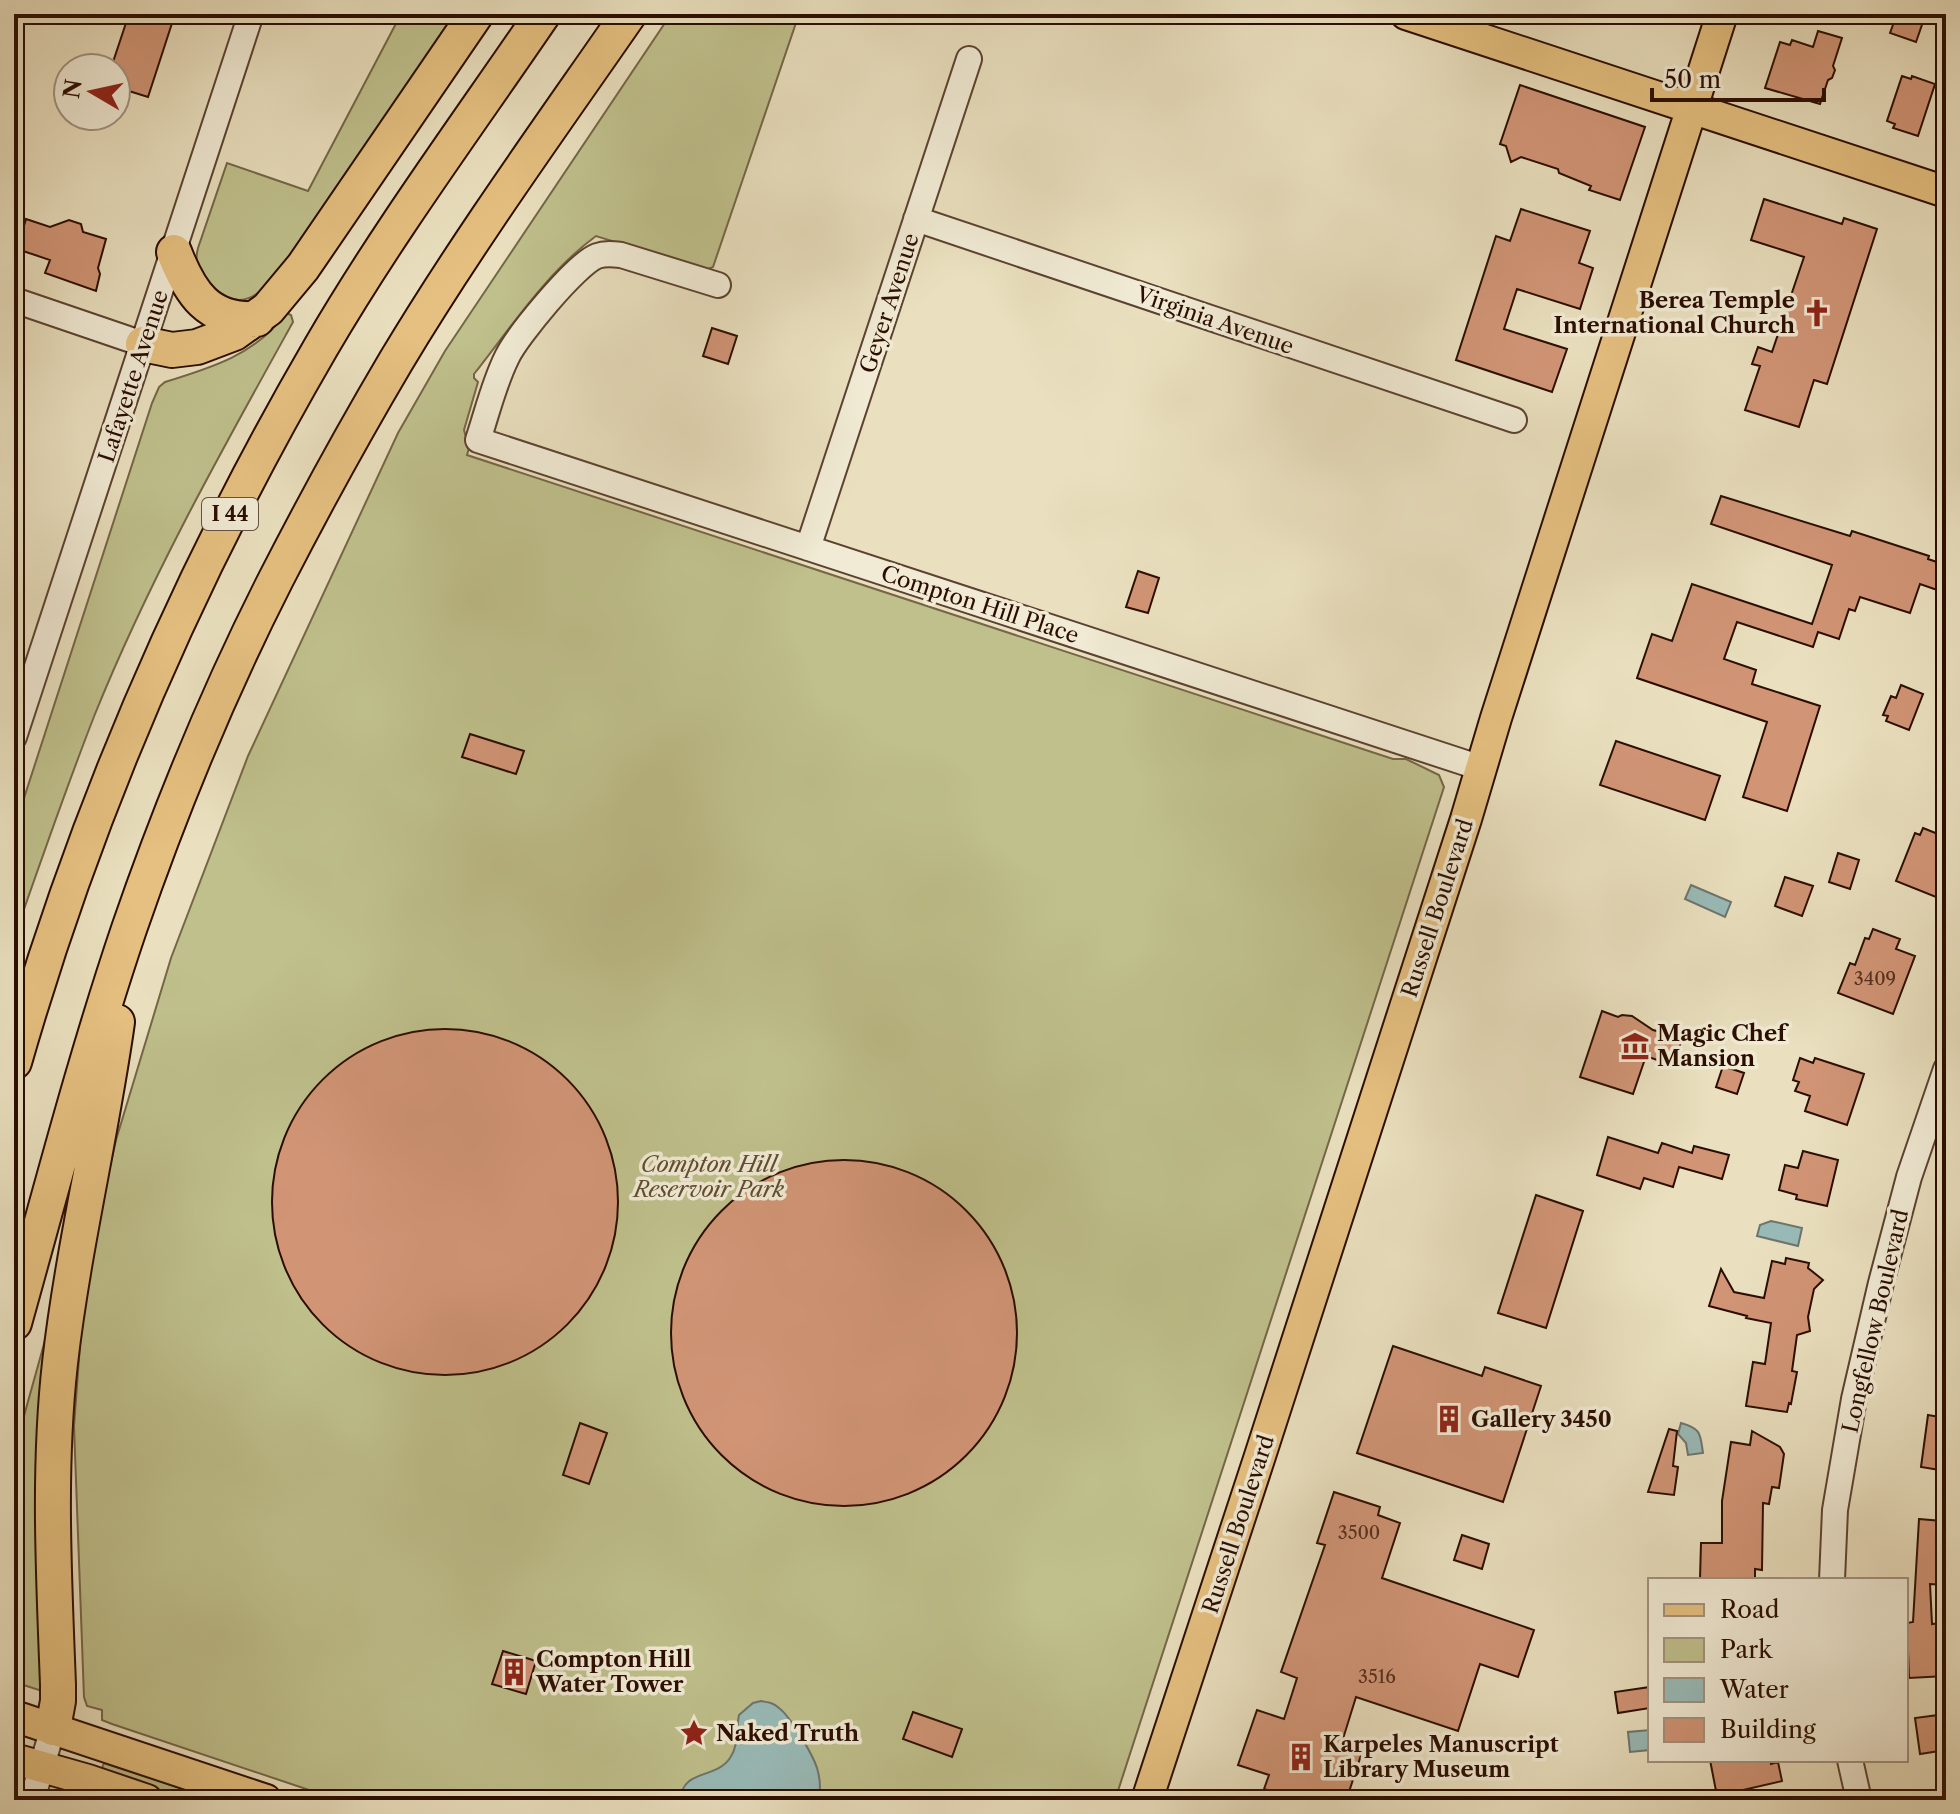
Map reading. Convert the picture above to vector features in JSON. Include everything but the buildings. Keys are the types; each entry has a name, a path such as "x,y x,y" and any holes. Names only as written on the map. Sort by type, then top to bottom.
{"highway":[{"path":"143,344 172,350 197,347 234,333 257,319 280,297 476,14"},
{"name":"I 44","path":"14,1062 64,903 104,794 152,677 204,564 322,345 389,239 543,14"},
{"path":"14,1323 80,1088 129,929 173,810 222,694 275,581 334,469 397,360 465,253 629,14"},
{"path":"174,252 188,284 206,306 234,318 257,319"},
{"path":"53,1728 58,1701 54,1433 60,1364 109,1080 129,929"}],"main road":[{"path":"1406,14 1946,192"},
{"name":"Russell Boulevard","path":"1147,1800 1305,1320 1722,14"},
{"path":"14,1716 266,1800"},
{"path":"28,1763 147,1800"}],"street":[{"name":"Lafayette Avenue","path":"14,737 251,14"},
{"name":"Geyer Avenue","path":"808,548 969,59"},
{"name":"Virginia Avenue","path":"916,219 1514,420"},
{"name":"Compton Hill Place","path":"718,285 609,253 583,264 524,330 507,356 478,440 1481,768"},
{"path":"14,300 143,344"},
{"name":"Longfellow Boulevard","path":"1832,1578 1835,1510 1854,1399 1909,1177 1946,1069"},
{"path":"32,1800 28,1763 53,1728"},
{"path":"1850,1762 1859,1800"}],"green space":[{"path":"401,14 465,14 272,280 244,300 232,299 219,292 202,274 197,256 227,163 308,191"},
{"name":"Compton Hill Reservoir Park","path":"671,14 799,14 713,267 706,270 596,236 546,283 474,374 478,382 464,430 469,448 467,455 1393,759 1406,759 1439,775 1444,787 1115,1800 339,1800 102,1720 102,1710 87,1706 84,1697 74,1426 81,1332 98,1218 116,1140 171,958 248,756 398,433 445,351"},
{"path":"286,313 291,315 293,322 188,515 116,663 14,938 14,829 152,403 159,387 165,382 232,358 261,339"},
{"path":"49,1326 45,1692 14,1682 14,1452"},
{"path":"104,1763 216,1800 188,1800 101,1771"}],"water":[{"path":"1691,885 1731,902 1725,917 1685,899"},
{"path":"1771,1221 1802,1228 1798,1246 1757,1236 1760,1225"},
{"path":"1681,1423 1699,1433 1703,1453 1688,1455 1686,1443 1678,1434"},
{"path":"753,1703 773,1704 784,1712 806,1745 818,1772 818,1800 680,1800 687,1783 724,1765 730,1758 736,1743 739,1715"},
{"path":"1648,1730 1648,1750 1630,1752 1628,1732"}],"place":[{"name":"Berea Temple International Church","path":"1817,313"},
{"name":"Magic Chef Mansion","path":"1635,1046"},
{"name":"Gallery 3450","path":"1449,1419"},
{"name":"Compton Hill Water Tower","path":"514,1672"},
{"name":"Naked Truth","path":"694,1733"},
{"name":"Karpeles Manuscript Library Museum","path":"1301,1757"}]}
